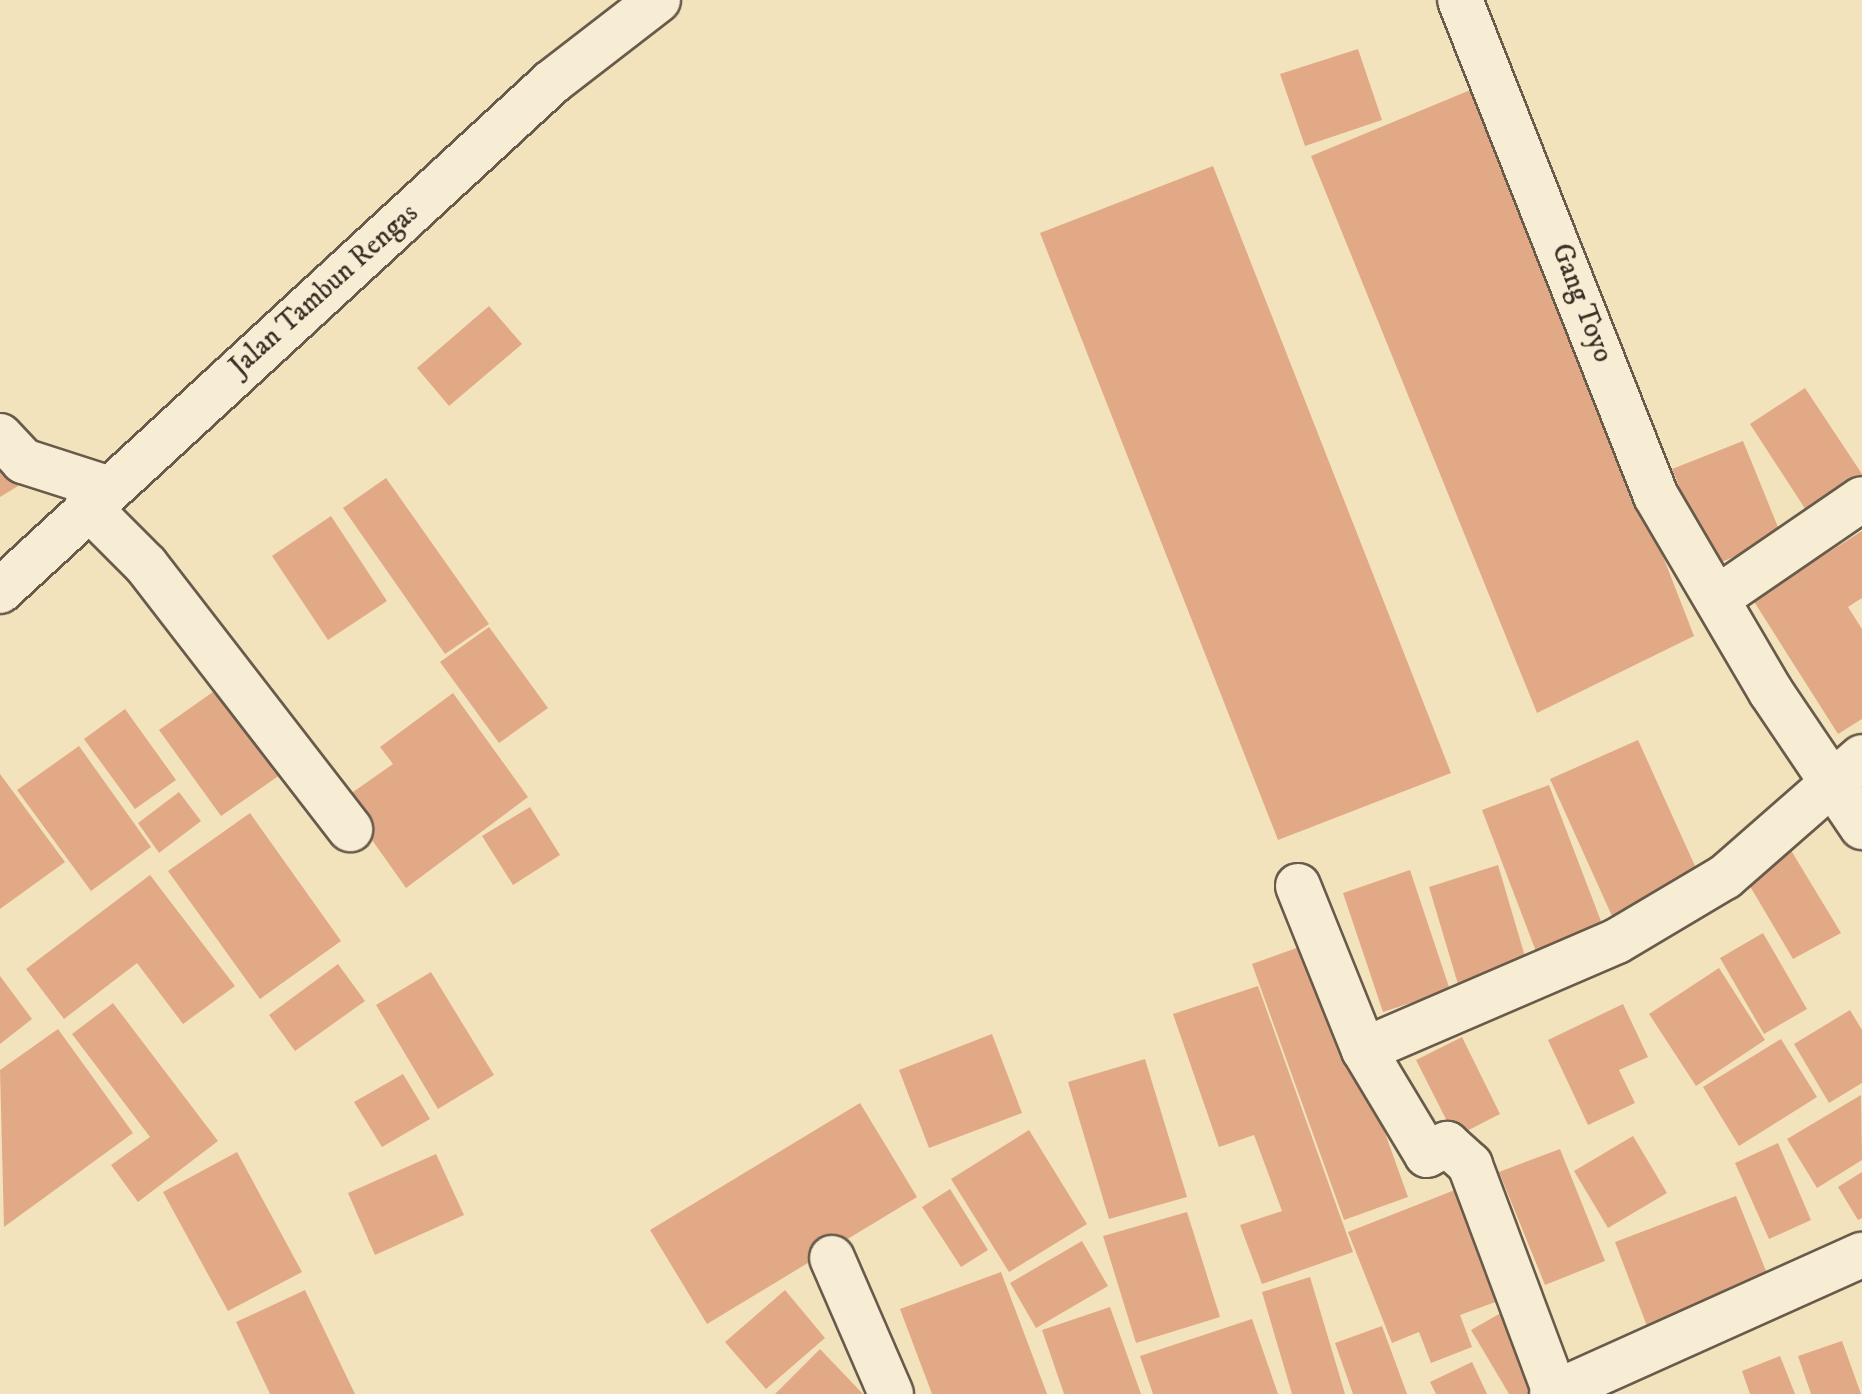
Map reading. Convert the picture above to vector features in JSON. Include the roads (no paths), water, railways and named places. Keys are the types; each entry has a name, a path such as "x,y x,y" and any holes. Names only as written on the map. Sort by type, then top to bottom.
{"street":[{"name":"Jalan Tambun Rengas","path":"0,591 100,505 552,82 658,0"},
{"name":"Gang Toyo","path":"1460,0 1656,496 1719,597 1847,771 1862,827"},
{"path":"0,436 23,461 100,505 350,829"},
{"path":"1719,597 1862,499"},
{"path":"1364,1050 1617,941 1725,877 1847,771"},
{"path":"1298,886 1364,1050 1427,1155 1447,1144 1470,1165 1566,1391 1862,1255"},
{"path":"832,1258 891,1394"}]}
